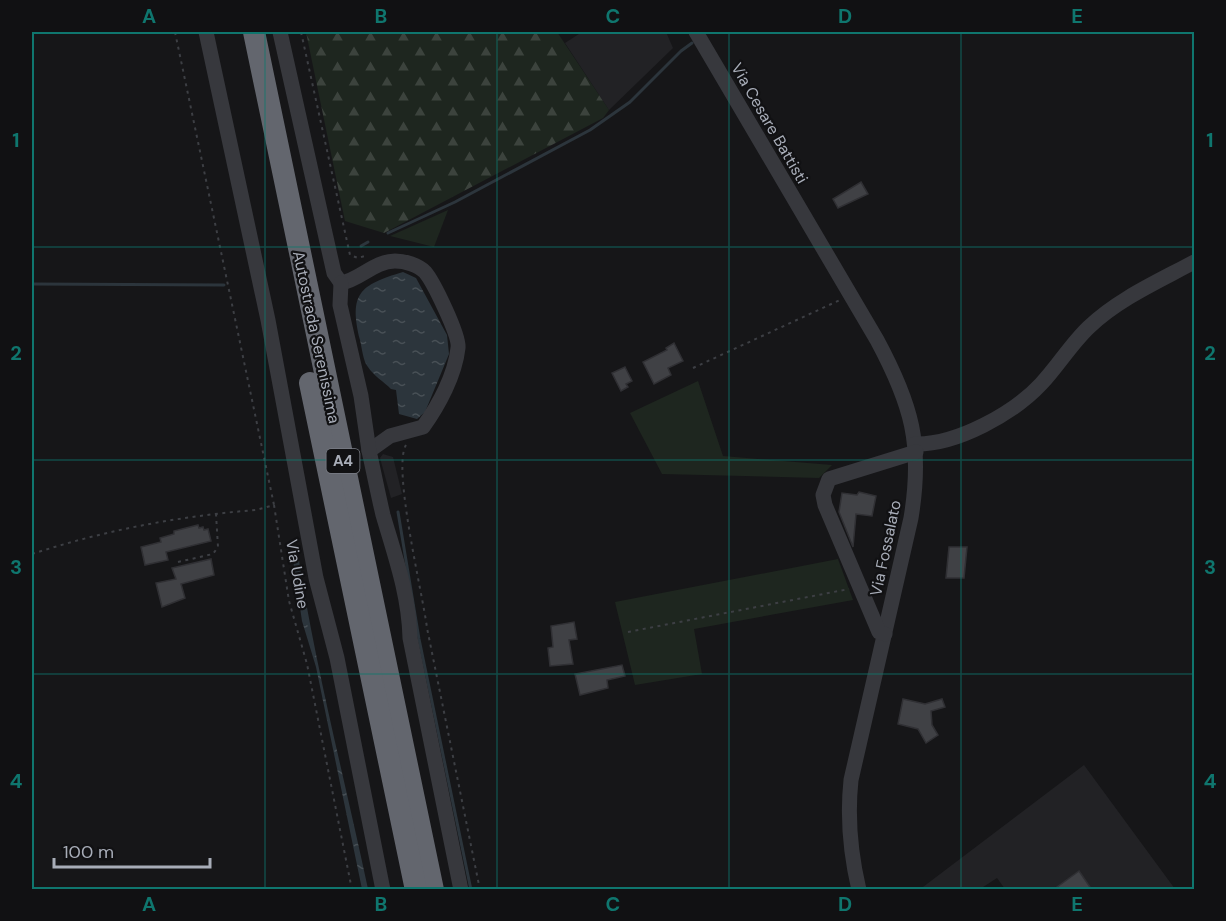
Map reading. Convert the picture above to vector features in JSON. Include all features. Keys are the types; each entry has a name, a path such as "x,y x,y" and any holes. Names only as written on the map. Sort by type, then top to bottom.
{"highway":[{"name":"Autostrada Serenissima","path":"238,32 416,890"},
{"name":"Autostrada Serenissima","path":"254,32 433,890"}],"street":[{"path":"206,32 268,320 316,578 337,658 384,890"},
{"path":"280,32 331,262 340,283 340,305 361,396 369,452 409,613 410,638 461,890"},
{"name":"Via Cesare Battisti","path":"696,32 814,232"},
{"name":"Via Fossalato","path":"814,232 899,380 908,407 916,448 916,486 911,518 849,791 847,814 850,854 859,890"},
{"path":"340,283 380,263 396,261 412,264 425,273 456,334 459,345 441,399 423,427 390,436 369,452"},
{"path":"885,634 879,632 825,505 823,495 829,479 916,448 952,438 1003,415 1035,390 1089,327 1110,309 1194,262"}],"path":[{"name":"Via Udine","path":"175,32 274,505 289,602 307,664 352,890"},
{"path":"693,368 850,295"},
{"path":"32,554 85,537 135,525 216,513 256,510 274,505"},
{"path":"178,562 213,554 218,546 216,513"},
{"path":"628,632 860,587"}],"shaded area":[{"path":"582,32 666,32 673,48 609,110 565,43"},
{"path":"383,454 393,457 402,494 391,498 380,458"},
{"path":"1084,765 1175,889 1005,889 997,878 980,889 919,890"}],"green space":[{"path":"306,32 557,32 609,110 603,118 384,233 345,221"},
{"path":"448,210 434,247 390,236"},
{"path":"698,381 723,456 832,465 819,478 662,474 630,413"},
{"path":"838,559 853,600 694,629 702,674 635,685 615,602"}],"water":[{"path":"403,272 416,278 447,335 449,354 425,412 417,419 399,414 396,390 391,389 366,364 357,324 357,302 367,287"},
{"path":"291,546 297,548 321,676 368,889 362,889 316,667 302,621"}],"building":[{"path":"861,182 868,194 838,208 833,199"},
{"path":"674,343 683,361 668,368 671,375 654,384 643,362 667,350 666,348"},
{"path":"625,367 632,381 626,384 628,387 621,391 612,373"},
{"path":"859,492 876,496 872,516 856,514 853,547 839,512 842,493 857,495"},
{"path":"198,525 204,530 208,529 211,541 166,552 168,560 145,565 141,547 161,542 160,538 174,534 174,531"},
{"path":"949,547 967,547 964,578 946,578"},
{"path":"211,559 214,575 181,584 185,598 162,607 156,583 176,579 172,568"},
{"path":"574,622 577,639 569,640 573,664 550,666 548,648 553,647 551,626"},
{"path":"622,665 625,676 607,680 608,688 580,695 575,674"},
{"path":"903,699 925,704 942,699 945,707 931,711 932,725 938,735 926,743 918,729 898,724"},
{"path":"1079,871 1092,890 1053,890"}],"waterway":[{"path":"388,233 455,202 590,130 630,102 692,43"},
{"path":"361,246 368,242"},
{"path":"32,284 224,285"},
{"path":"398,512 419,639 471,890"}]}
